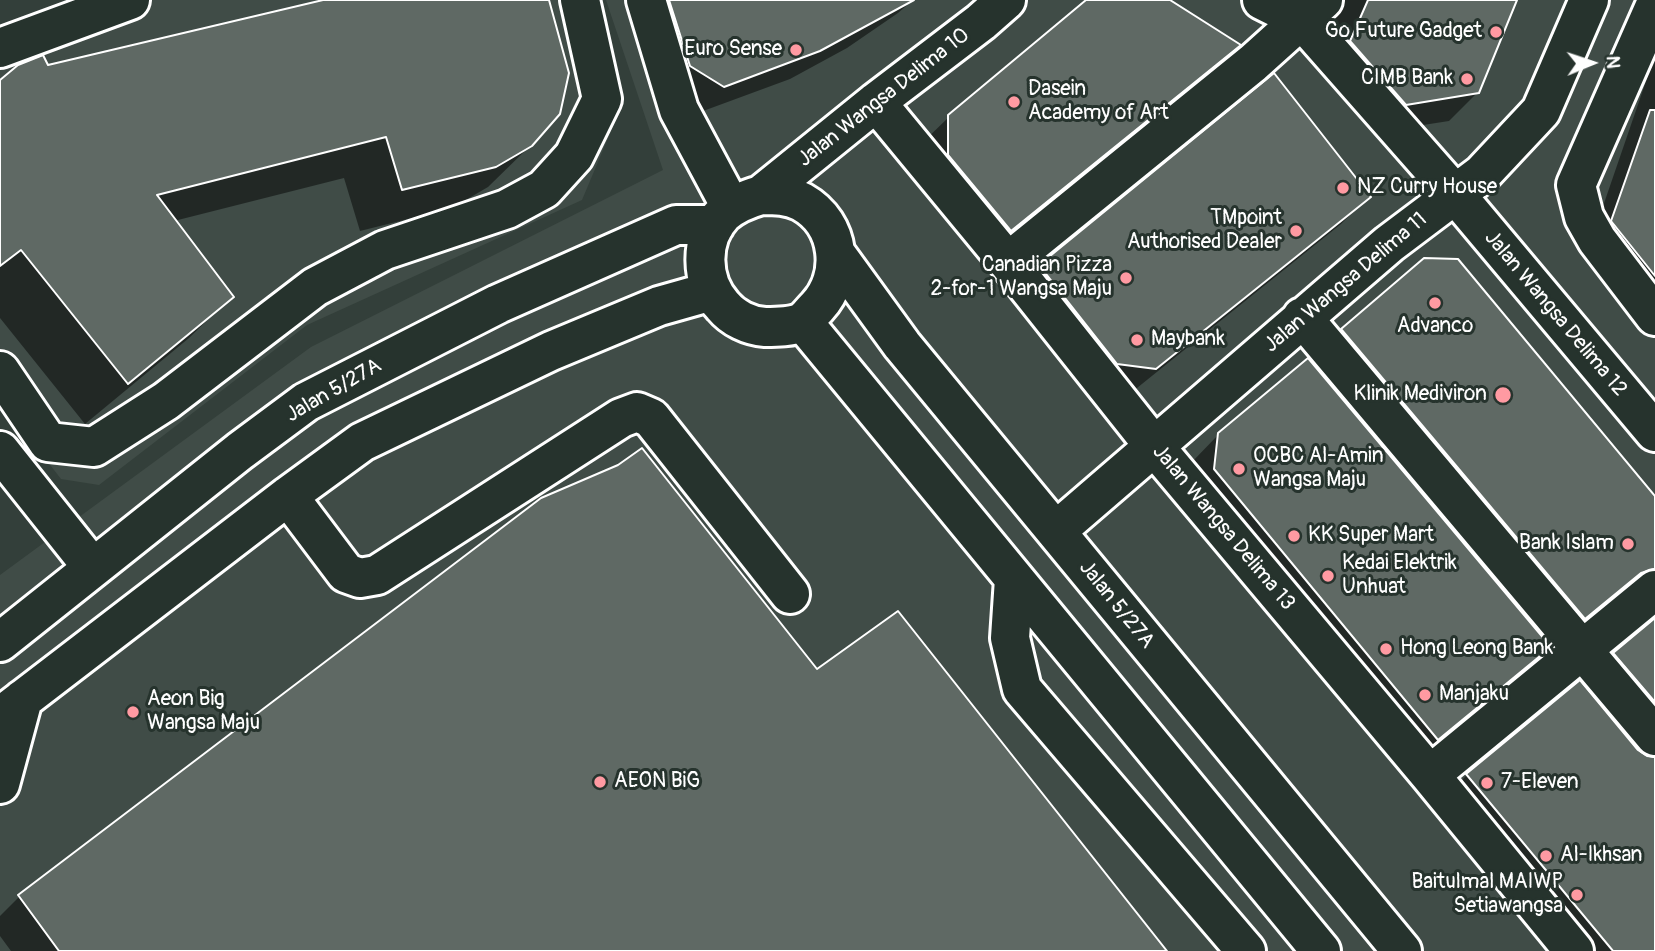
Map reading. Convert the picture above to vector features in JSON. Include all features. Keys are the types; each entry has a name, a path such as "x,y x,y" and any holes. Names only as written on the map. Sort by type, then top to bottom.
{"street":[{"path":"0,48 130,0"},
{"path":"0,371 48,442 94,447 166,401 315,287 385,250 507,209 544,189 574,156 602,99 580,0"},
{"path":"646,0 679,110 736,209"},
{"name":"Jalan Wangsa Delima 10","path":"736,209 1006,0"},
{"path":"1262,0 1313,10"},
{"name":"Jalan Wangsa Delima 11","path":"1056,531 1389,244 1482,174 1541,111 1589,0"},
{"path":"1655,6 1576,185 1584,217 1597,240 1655,316"},
{"path":"1009,262 1313,10"},
{"name":"Jalan Wangsa Delima 12","path":"1313,10 1456,195 1655,432"},
{"name":"Jalan Wangsa Delima 13","path":"876,102 1009,262 1154,446 1574,951"},
{"path":"782,195 803,202 819,216 831,233 836,254 835,276 827,297 803,322 776,327 757,326 738,319 723,307 712,291 706,275 708,240 736,209 782,195"},
{"name":"Jalan 5/27A","path":"0,642 240,451 306,402 498,304 676,225 736,209"},
{"name":"Jalan 5/27A","path":"836,254 902,345 1402,951"},
{"path":"0,784 12,708 362,442 551,351 659,306 712,291"},
{"path":"1303,317 1655,736"},
{"path":"803,322 1321,951"},
{"path":"288,496 346,573 360,578 377,575 621,418 637,412 651,418 790,594"},
{"path":"0,451 93,568"},
{"path":"1014,579 1010,638 1022,689 1246,951"},
{"path":"1430,775 1655,590"}],"shaded area":[{"path":"153,0 590,0 624,100 582,200 307,325 99,485 61,479 0,400 0,39"},
{"path":"606,0 1655,0 1655,951 0,951 0,575 311,347 663,170"}],"building":[{"path":"323,0 549,0 569,73 560,114 532,146 496,167 402,190 386,137 157,195 234,297 128,384 21,250 0,266 0,80 18,65 43,55 48,65"},
{"path":"669,0 914,0 820,51 724,87 690,66"},
{"path":"1086,0 1170,0 1241,45 1011,231 948,155 948,115"},
{"path":"1368,0 1517,0 1479,93 1406,105 1350,41"},
{"path":"1274,73 1371,197 1156,369 1117,364 1039,265"},
{"path":"1650,110 1655,110 1655,276 1611,221"},
{"path":"1424,258 1458,259 1655,496 1655,569 1641,573 1585,619 1341,329"},
{"path":"1308,358 1551,647 1438,740 1214,469 1218,433"},
{"name":"AEON BiG","path":"642,448 817,669 898,611 1167,951 59,951 18,895 541,498 618,465"},
{"path":"1655,618 1655,702 1613,653"},
{"path":"1580,680 1638,750 1647,756 1655,757 1655,951 1613,951 1466,774"}],"place":[{"name":"Go Future Gadget","path":"1496,32"},
{"name":"Euro Sense","path":"796,50"},
{"name":"CIMB Bank","path":"1467,79"},
{"name":"Dasein Academy of Art","path":"1014,102"},
{"name":"NZ Curry House","path":"1343,188"},
{"name":"TMpoint Authorised Dealer","path":"1296,231"},
{"name":"Canadian Pizza 2-for-1 Wangsa Maju","path":"1126,278"},
{"name":"Advanco","path":"1435,303"},
{"name":"Maybank","path":"1137,340"},
{"name":"Klinik Mediviron","path":"1503,395"},
{"name":"OCBC Al-Amin Wangsa Maju","path":"1239,469"},
{"name":"KK Super Mart","path":"1294,536"},
{"name":"Bank Islam","path":"1628,544"},
{"name":"Kedai Elektrik Unhuat","path":"1328,576"},
{"name":"Hong Leong Bank","path":"1386,649"},
{"name":"Manjaku","path":"1425,695"},
{"name":"Aeon Big Wangsa Maju","path":"133,712"},
{"name":"AEON BiG","path":"600,782"},
{"name":"7-Eleven","path":"1487,783"},
{"name":"Al-Ikhsan","path":"1546,856"},
{"name":"Baitulmal MAIWP Setiawangsa","path":"1577,895"}]}
